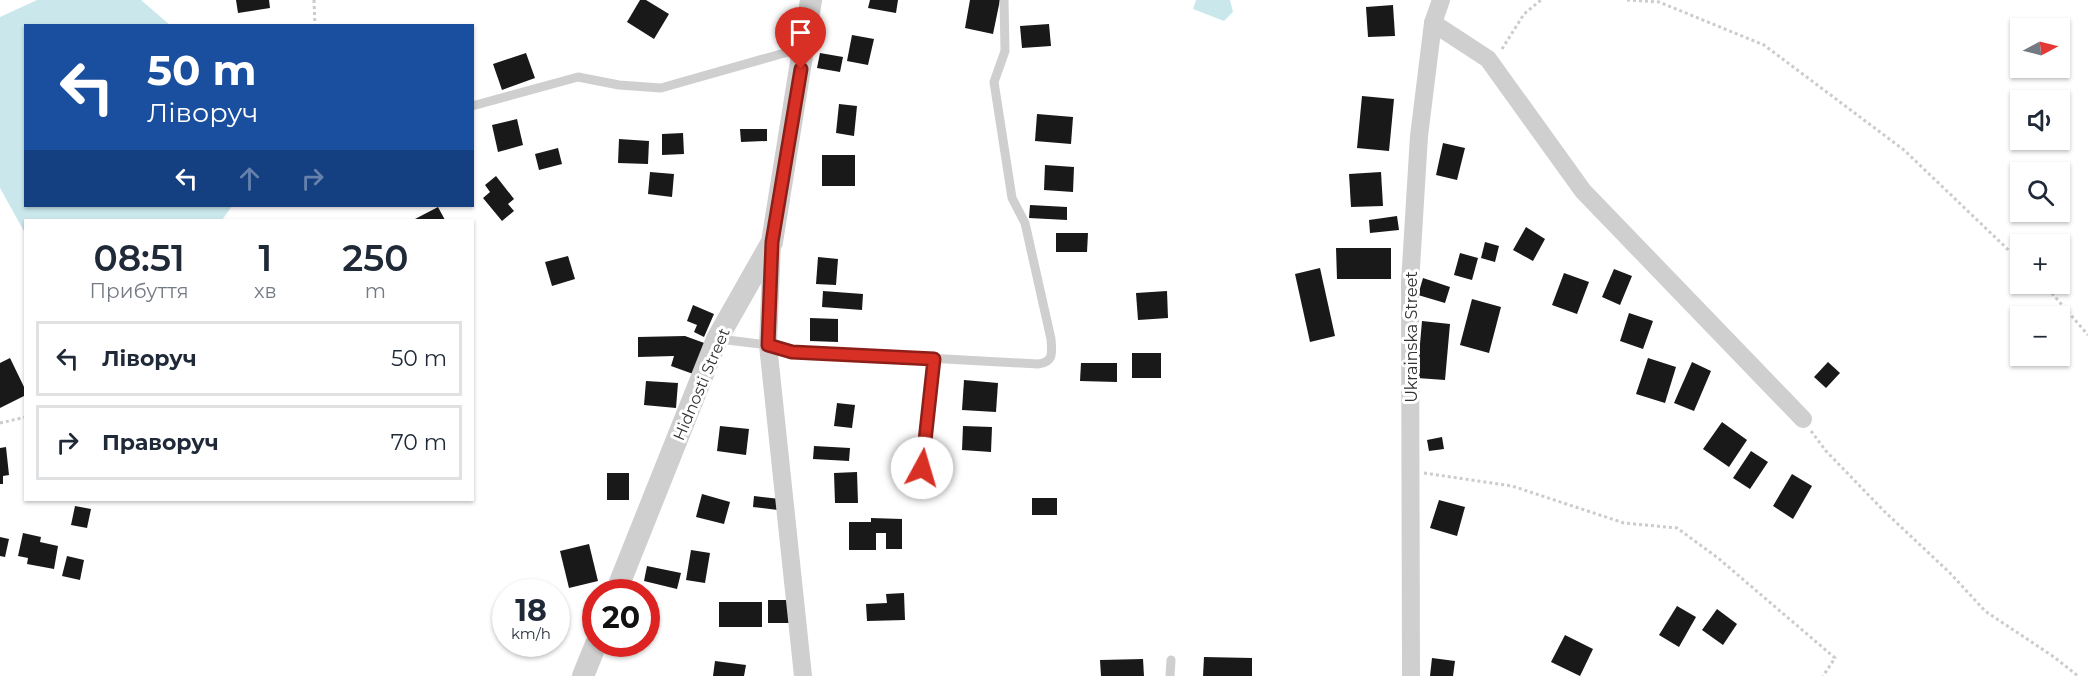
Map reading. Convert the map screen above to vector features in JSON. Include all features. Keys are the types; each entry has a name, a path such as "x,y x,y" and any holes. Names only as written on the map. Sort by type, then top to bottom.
{"street":[{"name":"Hidnosti Street","path":"621,579 717,339 772,242 811,0"},
{"name":"Ukrainska Street","path":"1411,676 1410,283 1419,136 1433,23 1441,0"},
{"path":"1433,23 1488,59 1583,191 1803,419"},
{"path":"772,242 768,345 802,676"},
{"path":"583,676 591,657"}],"lane":[{"path":"717,339 768,345 792,352 1038,364 1046,363 1053,355 1025,223 1012,198 994,82 1005,51 1004,0"},
{"path":"474,105 578,77 619,85 661,88 804,47"},
{"path":"922,468 934,359"},
{"path":"1170,676 1171,660"}],"path":[{"path":"314,0 315,24"},
{"path":"1488,59 1504,48 1524,14 1541,0"},
{"path":"1627,0 1659,2 1764,45 1904,150 2010,251"},
{"path":"2052,294 2088,334"},
{"path":"0,423 24,417"},
{"path":"1803,419 1826,451 1884,511 1950,573 1984,611 2079,676"},
{"path":"1411,471 1512,486 1624,523 1677,528 1718,558 1835,658 1822,676"}],"water":[{"path":"37,0 141,0 169,24 24,24 24,207 231,207 223,219 24,219 24,231 0,188 0,17"},
{"path":"1196,0 1230,0 1233,12 1224,21 1193,9"}],"building":[{"path":"236,0 269,0 270,8 238,13"},
{"path":"640,0 646,0 669,14 654,39 627,22"},
{"path":"870,0 898,0 896,13 868,8"},
{"path":"970,0 1000,0 993,34 965,28"},
{"path":"1393,5 1395,36 1368,37 1366,7"},
{"path":"1049,24 1051,46 1022,48 1020,26"},
{"path":"852,35 874,39 868,65 847,61"},
{"path":"526,53 535,78 502,90 493,64"},
{"path":"820,53 843,57 840,72 817,68"},
{"path":"1362,96 1394,99 1389,151 1357,148"},
{"path":"839,104 857,106 854,136 836,133"},
{"path":"1037,114 1073,117 1071,144 1035,141"},
{"path":"517,119 523,145 498,152 492,125"},
{"path":"740,129 767,129 767,141 741,142"},
{"path":"683,133 684,154 662,155 662,134"},
{"path":"619,139 649,141 648,164 618,163"},
{"path":"1443,143 1465,148 1457,180 1436,175"},
{"path":"558,148 562,164 539,170 535,154"},
{"path":"822,155 855,155 855,186 822,186"},
{"path":"1045,165 1074,167 1073,192 1044,190"},
{"path":"650,172 674,174 672,197 648,194"},
{"path":"1381,172 1383,206 1351,207 1349,174"},
{"path":"496,176 514,199 508,204 514,211 502,221 483,198 490,192 485,185"},
{"path":"1030,205 1067,207 1067,220 1029,218"},
{"path":"438,207 444,219 415,219"},
{"path":"1397,216 1399,230 1370,233 1369,220"},
{"path":"1526,227 1545,239 1533,261 1513,250"},
{"path":"1056,233 1088,233 1087,252 1056,252"},
{"path":"1485,242 1499,246 1495,262 1481,258"},
{"path":"1336,248 1391,248 1391,279 1337,279"},
{"path":"1460,253 1478,258 1472,280 1454,275"},
{"path":"568,256 575,279 552,286 545,262"},
{"path":"818,257 838,259 836,285 816,284"},
{"path":"1320,268 1335,336 1310,342 1295,274"},
{"path":"1614,269 1632,276 1620,305 1602,297"},
{"path":"1564,273 1589,282 1577,314 1552,305"},
{"path":"1423,278 1450,287 1445,303 1418,295"},
{"path":"823,291 863,294 862,310 822,307"},
{"path":"1167,291 1168,318 1138,320 1136,293"},
{"path":"1472,299 1501,307 1489,353 1460,345"},
{"path":"693,305 714,314 704,337 694,332 697,325 687,321"},
{"path":"1629,313 1653,321 1643,349 1620,341"},
{"path":"810,318 838,319 838,342 810,341"},
{"path":"1422,321 1450,324 1445,380 1417,378"},
{"path":"685,336 707,344 696,375 671,366 674,356 638,357 638,337"},
{"path":"1132,353 1161,353 1161,378 1132,378"},
{"path":"10,358 24,387 24,396 0,408 0,363"},
{"path":"1648,358 1676,367 1665,403 1636,394"},
{"path":"1692,362 1711,371 1694,411 1674,403"},
{"path":"1828,362 1840,373 1826,388 1814,377"},
{"path":"1081,363 1117,363 1117,382 1080,381"},
{"path":"964,380 998,383 996,412 962,410"},
{"path":"646,381 678,383 676,408 644,405"},
{"path":"837,403 855,405 852,428 834,426"},
{"path":"1722,422 1747,440 1729,467 1703,449"},
{"path":"720,426 749,429 746,455 717,451"},
{"path":"963,426 992,427 991,452 962,450"},
{"path":"1442,437 1444,449 1429,451 1427,440"},
{"path":"814,446 850,448 849,461 813,459"},
{"path":"6,447 9,475 3,476 3,484 0,484 0,448"},
{"path":"1751,451 1768,462 1750,489 1733,478"},
{"path":"857,472 858,503 835,503 834,473"},
{"path":"607,473 629,473 629,500 607,500"},
{"path":"1792,474 1812,486 1793,519 1773,506"},
{"path":"702,494 730,502 724,524 696,517"},
{"path":"754,496 780,499 778,510 753,507"},
{"path":"1032,498 1057,498 1057,515 1032,515"},
{"path":"1439,500 1465,507 1457,536 1430,528"},
{"path":"75,506 91,509 87,528 71,525"},
{"path":"871,518 902,519 902,549 886,549 886,533 876,533 876,550 849,550 849,522 871,522"},
{"path":"23,533 41,537 40,542 58,546 54,569 27,564 28,558 18,556"},
{"path":"0,537 9,539 5,557 0,556"},
{"path":"589,544 598,579 582,579 582,585 570,588 570,579 567,579 560,551"},
{"path":"691,550 710,553 705,583 686,580"},
{"path":"67,556 84,560 80,580 62,576"},
{"path":"647,566 681,573 677,589 660,585 660,579 644,579"},
{"path":"904,593 905,620 867,621 866,604 887,603 886,594"},
{"path":"768,600 789,600 789,623 768,623"},
{"path":"719,602 762,602 762,627 719,627"},
{"path":"1677,606 1696,617 1679,647 1659,635"},
{"path":"1717,609 1737,624 1723,645 1702,630"},
{"path":"1565,635 1593,649 1580,676 1551,662"},
{"path":"1204,657 1252,658 1252,676 1203,676"},
{"path":"1432,658 1455,661 1453,676 1430,676"},
{"path":"1143,659 1144,676 1101,676 1100,660"},
{"path":"715,661 746,665 744,676 713,676"}],"route":[{"path":"801,69 772,242 768,345 792,352 934,359 922,468"}]}
